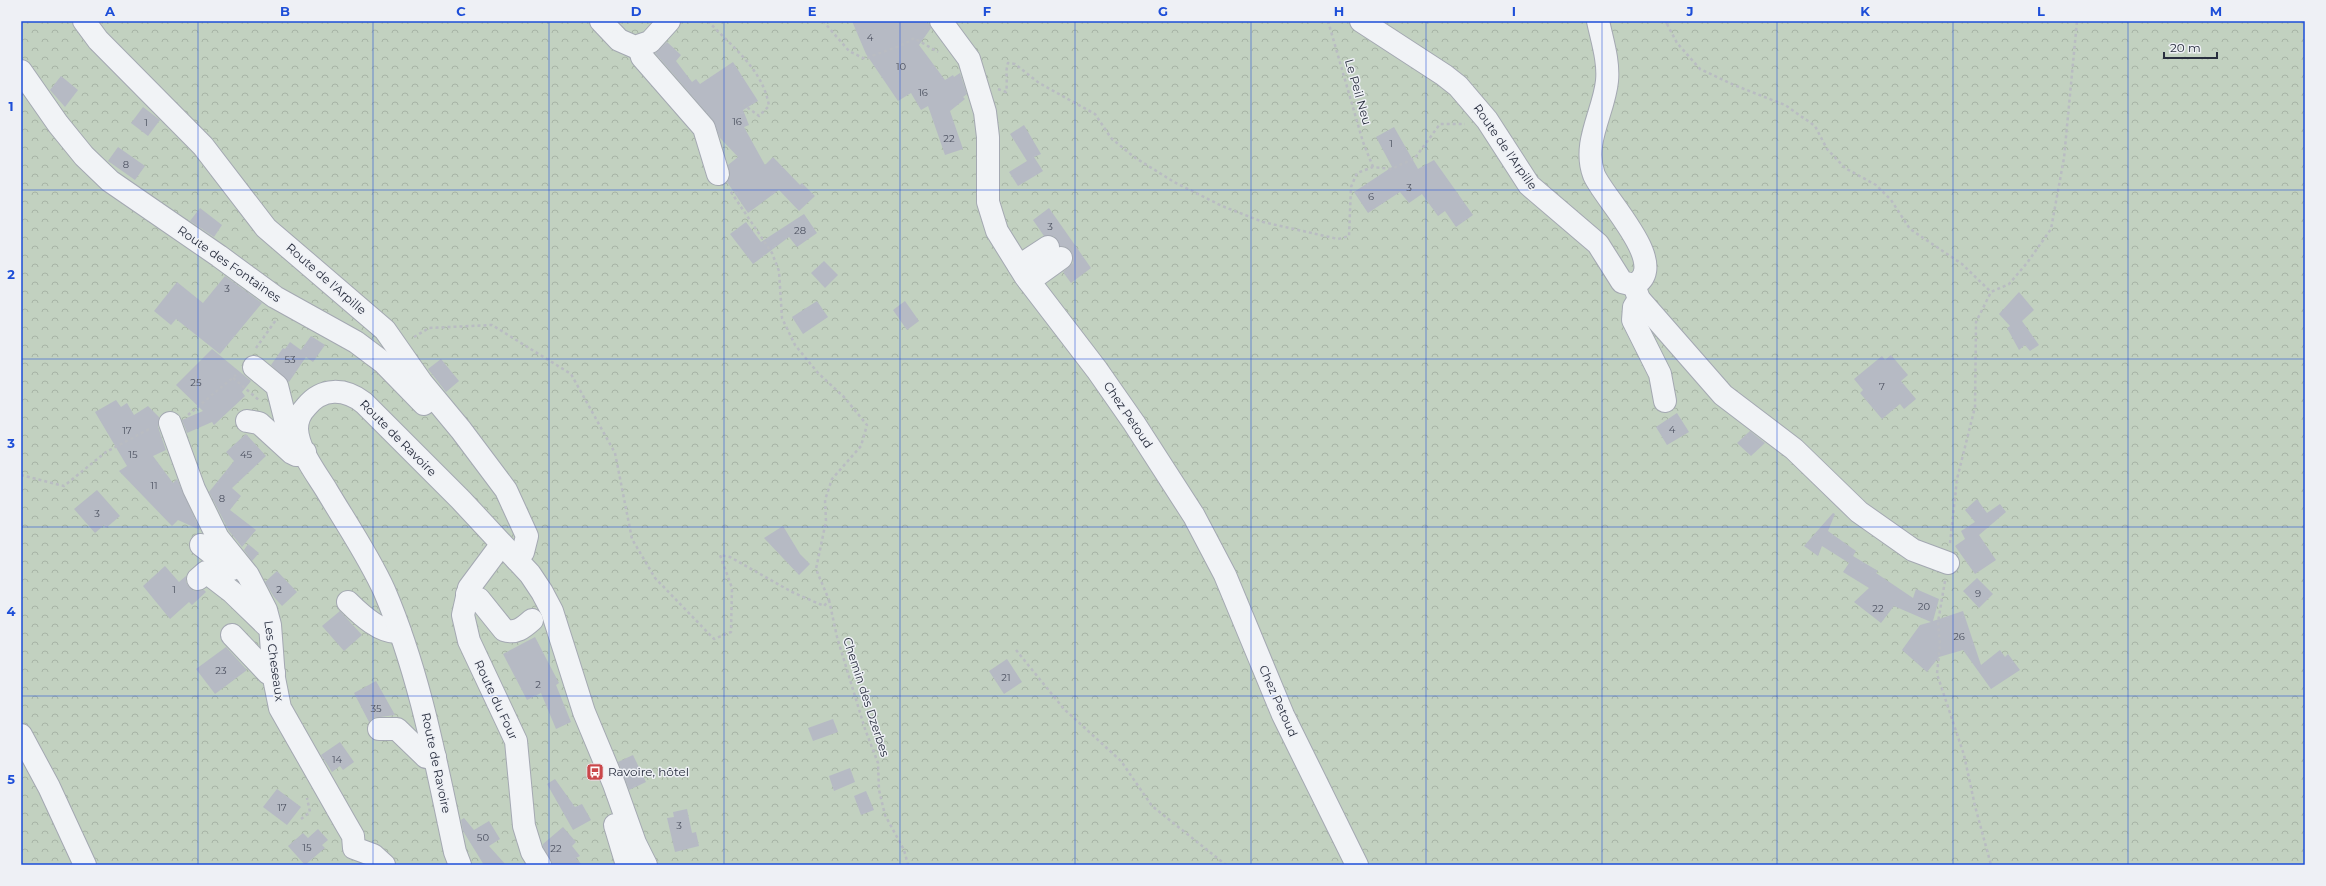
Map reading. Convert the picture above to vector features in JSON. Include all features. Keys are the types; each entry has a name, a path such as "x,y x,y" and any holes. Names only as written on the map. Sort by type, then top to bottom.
{"street":[{"name":"Route de l'Arpille","path":"84,21 98,40 203,146 266,228 385,330 398,346 422,383 461,430 506,490 527,536 523,552 517,560"},
{"path":"601,21 627,45 639,47 650,42 669,21"},
{"name":"Chez Petoud","path":"941,21 963,49 974,74 987,120 987,176 990,212 997,231 1024,274 1097,370 1194,516 1225,575 1283,715 1357,865"},
{"name":"Route de l'Arpille","path":"1361,21 1454,82 1478,108 1530,185 1598,244 1622,282 1636,292 1722,395 1794,448 1854,508 1913,550 1948,563"},
{"path":"1598,21 1608,75 1592,137 1591,166 1596,179 1634,237 1645,258 1645,273 1636,292 1633,320 1660,374 1665,401"},
{"path":"639,47 642,57 704,128 718,174"},
{"name":"Route des Fontaines","path":"21,71 58,124 84,156 110,181 275,297 356,342 384,363 437,418 461,430"},
{"path":"1024,274 1055,253"},
{"path":"254,367 277,386 286,422 297,429"},
{"name":"Route de Ravoire","path":"460,865 455,852 424,704 400,632 371,564 305,452 297,429 299,418 303,409 311,400 320,394 332,391 355,396 461,500 501,545 517,560 542,592 552,611 584,712 614,784 632,836 646,865"},
{"path":"247,421 259,423 292,454 296,455 305,452"},
{"name":"Les Cheseaux","path":"170,423 194,489 218,538 248,575 261,599 270,625 274,673 280,708 305,768 353,836 353,856 373,855 384,865"},
{"path":"201,545 244,577 248,575"},
{"name":"Route du Four","path":"501,545 474,579 467,594 463,616 468,641 516,741 524,826 532,852 540,865"},
{"path":"198,579 206,572 232,592 266,625 270,625"},
{"path":"467,594 479,599 509,640 532,620"},
{"path":"348,602 365,618 389,632 400,632"},
{"path":"232,635 268,673 274,673"},
{"path":"379,729 397,729 426,757 435,757"},
{"path":"21,735 49,787 85,865"},
{"path":"614,784 609,790 609,799 627,865"}],"path":[{"path":"708,21 746,60 766,89 769,106 760,116 744,105"},
{"path":"823,21 849,51 865,59 891,47 905,45 914,38 943,55"},
{"name":"Le Peil Neu","path":"1328,21 1363,142 1373,166"},
{"path":"1671,21 1667,23 1676,43 1700,69 1734,85 1786,105 1815,126 1827,149 1845,168 1876,185 1891,200 1910,229 1962,264 1991,292"},
{"path":"1991,865 1975,806 1964,756 1937,674 1940,644 1938,622 1948,563 1957,479 1975,407 1976,322 1991,292 2009,284 2027,264 2051,229 2064,158 2078,21"},
{"path":"974,74 988,85 1006,92 1008,63 1015,64 1039,83 1095,114 1111,138 1134,157 1174,182 1222,206 1263,222 1338,239 1349,236 1351,187 1357,173 1373,166 1391,169 1415,158 1440,124 1466,124 1496,134"},
{"name":"Chemin des Dzerbes","path":"718,174 772,253 779,271 782,318 795,345 818,373 844,397 867,425 861,446 832,479 825,500 826,521 816,569 830,600 836,637 865,729 878,763 879,790 885,815 904,850 908,865"},
{"path":"398,346 429,328 492,325 571,374 615,453 632,539 655,578 714,639 731,632 732,588 720,555 730,557 816,604 824,606 830,600"},
{"path":"1016,650 1064,709 1121,761 1152,806 1226,865"}],"green space":[{"path":"21,21 2305,21 2305,865 21,865"}],"building":[{"path":"852,21 924,21 930,25 931,28 919,45 945,80 960,73 967,94 963,97 965,99 950,111 963,149 945,155 928,106 921,110 911,93 898,101 866,54"},
{"path":"667,42 681,55 676,61 692,82 696,79 700,84 733,62 758,101 743,110 749,125 744,127 765,165 773,157 800,185 802,183 815,196 799,211 779,190 748,213 727,182 730,176 728,165 738,157 720,138 713,120 655,53"},
{"path":"61,76 78,90 65,107 50,90"},
{"path":"143,107 160,120 148,136 131,123"},
{"path":"1024,125 1041,154 1034,157 1043,171 1018,186 1009,172 1027,161 1010,134"},
{"path":"1394,127 1418,169 1434,160 1473,215 1456,227 1445,211 1438,216 1422,194 1409,203 1400,192 1368,213 1354,192 1392,167 1376,137"},
{"path":"118,147 145,166 135,180 108,161"},
{"path":"200,208 222,225 214,237 190,221"},
{"path":"1049,208 1091,268 1071,283 1063,272 1073,263 1071,251 1066,247 1060,246 1054,236 1044,236 1033,220"},
{"path":"804,214 817,233 797,247 789,237 753,264 730,234 746,222 761,242"},
{"path":"824,261 838,275 825,288 811,273"},
{"path":"225,276 262,303 220,354 176,319 171,325 154,311 177,282 203,303"},
{"path":"2019,292 2034,310 2022,321 2039,345 2030,351 2025,345 2019,350 2007,328 2010,326 1999,314"},
{"path":"817,301 828,317 803,334 792,317"},
{"path":"905,301 919,321 907,330 893,310"},
{"path":"311,336 325,345 313,362 306,357 289,382 271,365 283,348 285,349 290,342 301,350"},
{"path":"212,349 251,381 242,392 245,396 214,425 212,422 187,433 182,420 203,411 176,385"},
{"path":"1891,355 1908,375 1901,381 1916,399 1904,409 1900,404 1882,419 1860,393 1863,390 1854,379 1882,356 1885,360"},
{"path":"441,359 459,381 446,392 428,369"},
{"path":"116,400 121,407 127,403 134,415 148,406 159,417 158,427 166,450 153,456 173,483 177,479 200,530 178,520 172,526 119,471 127,466 95,412"},
{"path":"1677,413 1689,432 1667,445 1656,427"},
{"path":"1750,431 1765,443 1751,456 1737,443"},
{"path":"246,434 266,456 232,488 241,496 230,510 256,530 242,547 229,531 209,492 234,461 226,452"},
{"path":"97,490 120,516 106,528 104,525 95,533 74,509"},
{"path":"1977,499 1987,513 2000,504 2006,512 1979,535 1996,560 1975,574 1955,546 1965,539 1961,531 1975,522 1965,510"},
{"path":"1833,513 1835,514 1828,531 1856,551 1853,556 1878,571 1876,573 1913,598 1916,589 1939,599 1933,621 1963,611 1981,665 2000,650 2005,657 2008,654 2020,670 1991,689 1963,650 1939,657 1927,672 1902,650 1920,625 1931,622 1894,606 1881,623 1854,602 1869,588 1843,572 1849,563 1822,546 1818,556 1804,546"},
{"path":"783,526 800,554 810,564 799,575 764,538"},
{"path":"248,544 259,553 252,561 244,550"},
{"path":"165,566 179,582 186,576 186,582 194,591 204,590 206,592 192,605 189,602 170,619 143,586"},
{"path":"277,571 297,592 282,606 274,597 265,582"},
{"path":"1977,578 1993,594 1979,608 1963,591"},
{"path":"340,611 362,635 344,651 322,626"},
{"path":"535,637 559,683 556,685 571,722 556,729 541,693 527,700 503,654"},
{"path":"226,647 247,670 215,694 196,669"},
{"path":"1007,659 1022,682 1004,694 989,671"},
{"path":"376,681 395,715 373,718 369,722 354,693"},
{"path":"833,719 838,732 813,741 808,728"},
{"path":"340,742 354,762 343,770 340,766 332,772 321,755"},
{"path":"633,755 646,782 629,790 618,762"},
{"path":"850,768 855,782 834,791 829,776"},
{"path":"555,779 575,807 582,804 591,820 573,830 547,784"},
{"path":"277,789 301,807 287,825 263,807"},
{"path":"866,791 874,810 861,815 854,796"},
{"path":"687,809 692,833 696,832 699,846 675,852 667,818 674,817 673,812"},
{"path":"464,818 474,830 489,821 500,839 489,846 506,865 484,865 463,831 461,820"},
{"path":"563,827 576,842 572,846 580,856 576,858 582,865 552,865 543,847 543,844"},
{"path":"318,829 328,840 322,845 325,848 305,865 288,846 303,833 308,838"}],"place":[{"name":"Ravoire, hôtel","path":"595,772"}]}
